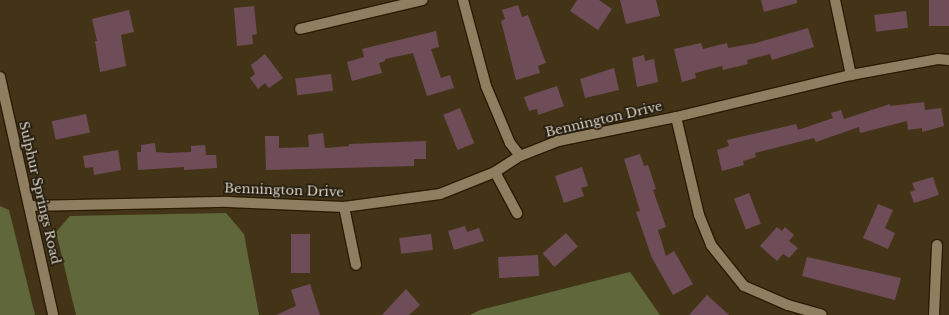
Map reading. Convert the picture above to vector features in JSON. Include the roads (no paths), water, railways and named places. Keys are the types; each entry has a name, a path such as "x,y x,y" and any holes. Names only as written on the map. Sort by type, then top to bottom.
{"street":[{"path":"300,29 423,0"},
{"path":"463,0 486,86 510,143 520,156"},
{"path":"835,0 851,75"},
{"name":"Bennington Drive","path":"29,206 228,202 344,207 440,194 495,172 520,156 558,141 676,117 851,75 938,58 949,60"},
{"name":"Sulphur Springs Road","path":"0,77 53,315"},
{"path":"676,117 699,215 711,245 744,286 788,305 822,315"},
{"path":"495,172 517,213"},
{"path":"344,207 356,265"},
{"path":"934,315 937,245"}]}
